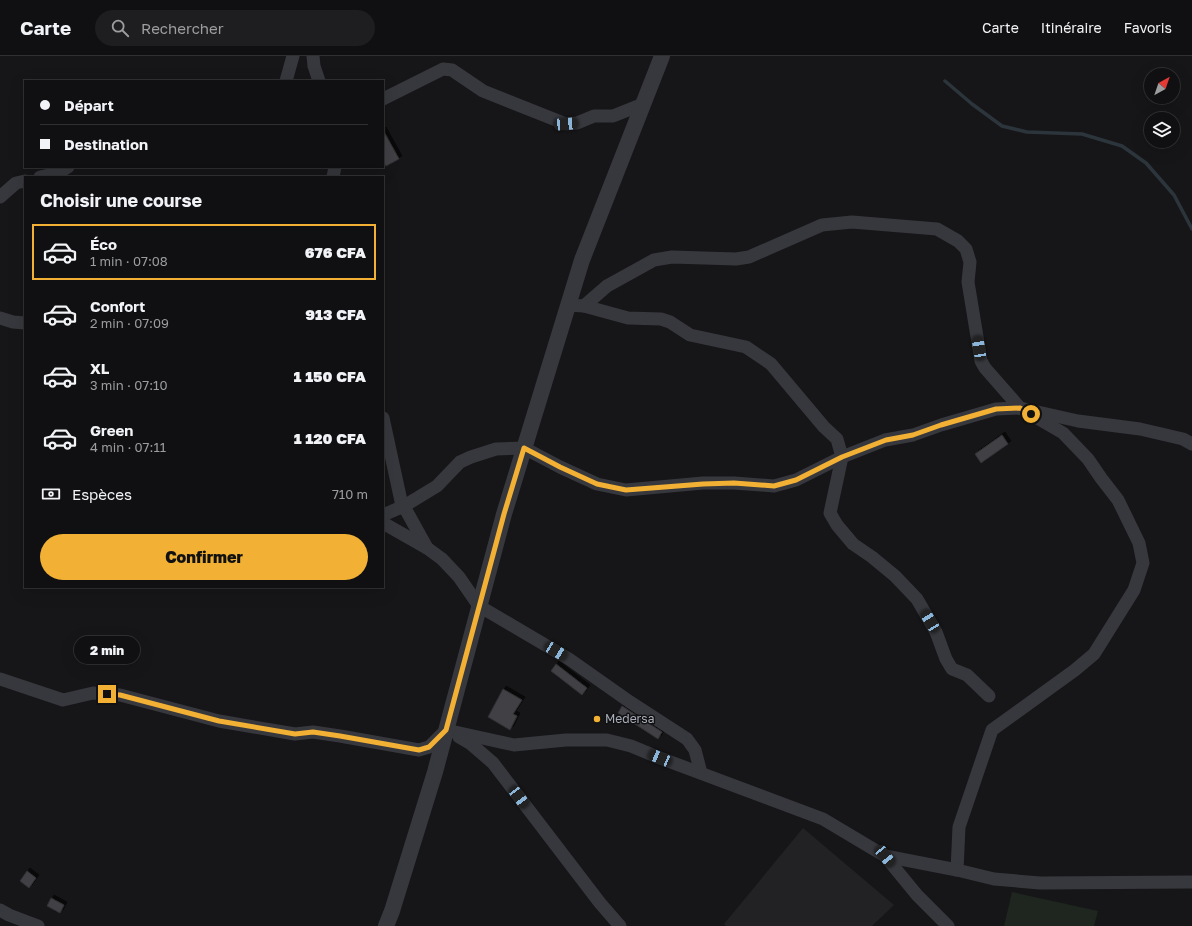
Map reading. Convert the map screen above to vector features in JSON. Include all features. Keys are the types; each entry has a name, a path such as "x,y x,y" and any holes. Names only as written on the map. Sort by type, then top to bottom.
{"street":[{"path":"286,80 293,56"},
{"path":"313,56 314,66 319,80"},
{"path":"386,926 433,779 504,514 524,448 576,305 582,260 662,56"},
{"path":"384,98 443,69 452,70 483,91 566,124 577,123 594,116 613,116 643,104"},
{"path":"44,176 58,173 66,168"},
{"path":"0,197 16,183 24,181"},
{"path":"576,305 654,260 672,257 736,259 749,257 822,225 852,222 937,229 958,241 966,249 970,262 968,282 981,361 985,368 1020,408 1063,433 1088,459 1118,500 1139,543 1142,563 1134,590 1094,654 1075,670 992,730 959,827 957,870"},
{"path":"576,305 628,318 661,319 670,322 690,335 746,347 771,364 824,427 837,439 842,457 830,513 837,524 853,544 895,576 917,599 936,632 946,659 952,669 967,675 989,696"},
{"path":"0,318 13,322 24,323"},
{"path":"384,515 404,506 437,486 460,462 496,449 524,448 597,484 626,490 711,483 774,486 796,480 842,457 886,440 913,435 996,409 1020,408 1078,421 1140,429 1182,439 1192,444"},
{"path":"384,423 401,501 427,548"},
{"path":"384,524 442,558 459,577 480,606 569,659 630,702 687,739 695,750 701,773"},
{"path":"0,679 63,700 93,693 120,695 219,721 295,734 313,732 419,750 429,747 446,730"},
{"path":"446,730 514,745 566,740 607,740 631,746 823,818 885,856 916,895 948,926"},
{"path":"446,730 471,744 493,763 595,897 620,926"},
{"path":"885,856 957,870 994,880 1040,883 1192,882"},
{"path":"0,910 38,926"}],"shaded area":[{"path":"803,828 894,905 872,926 726,926 724,924"},
{"path":"1012,892 1098,911 1094,926 1004,926"}],"building":[{"path":"384,132 399,159 386,166 384,163"},
{"path":"1002,435 1008,444 981,463 975,454"},
{"path":"556,664 587,688 582,695 551,671"},
{"path":"503,689 522,700 513,714 517,716 510,730 488,717"},
{"path":"622,706 662,732 658,739 618,713"},
{"path":"27,871 36,878 29,888 20,881"},
{"path":"51,898 64,905 60,913 47,906"}],"waterway":[{"path":"945,81 972,104 1002,126 1027,132 1082,134 1122,146 1146,163 1174,195 1192,229"}],"place":[{"name":"Medersa","path":"597,719"}],"route":[{"path":"107,694 120,695 219,721 295,734 313,732 419,750 429,747 446,730 504,514 524,448 597,484 626,490 734,483 774,486 796,480 842,457 886,440 913,435 996,409 1020,408 1031,414"}]}
